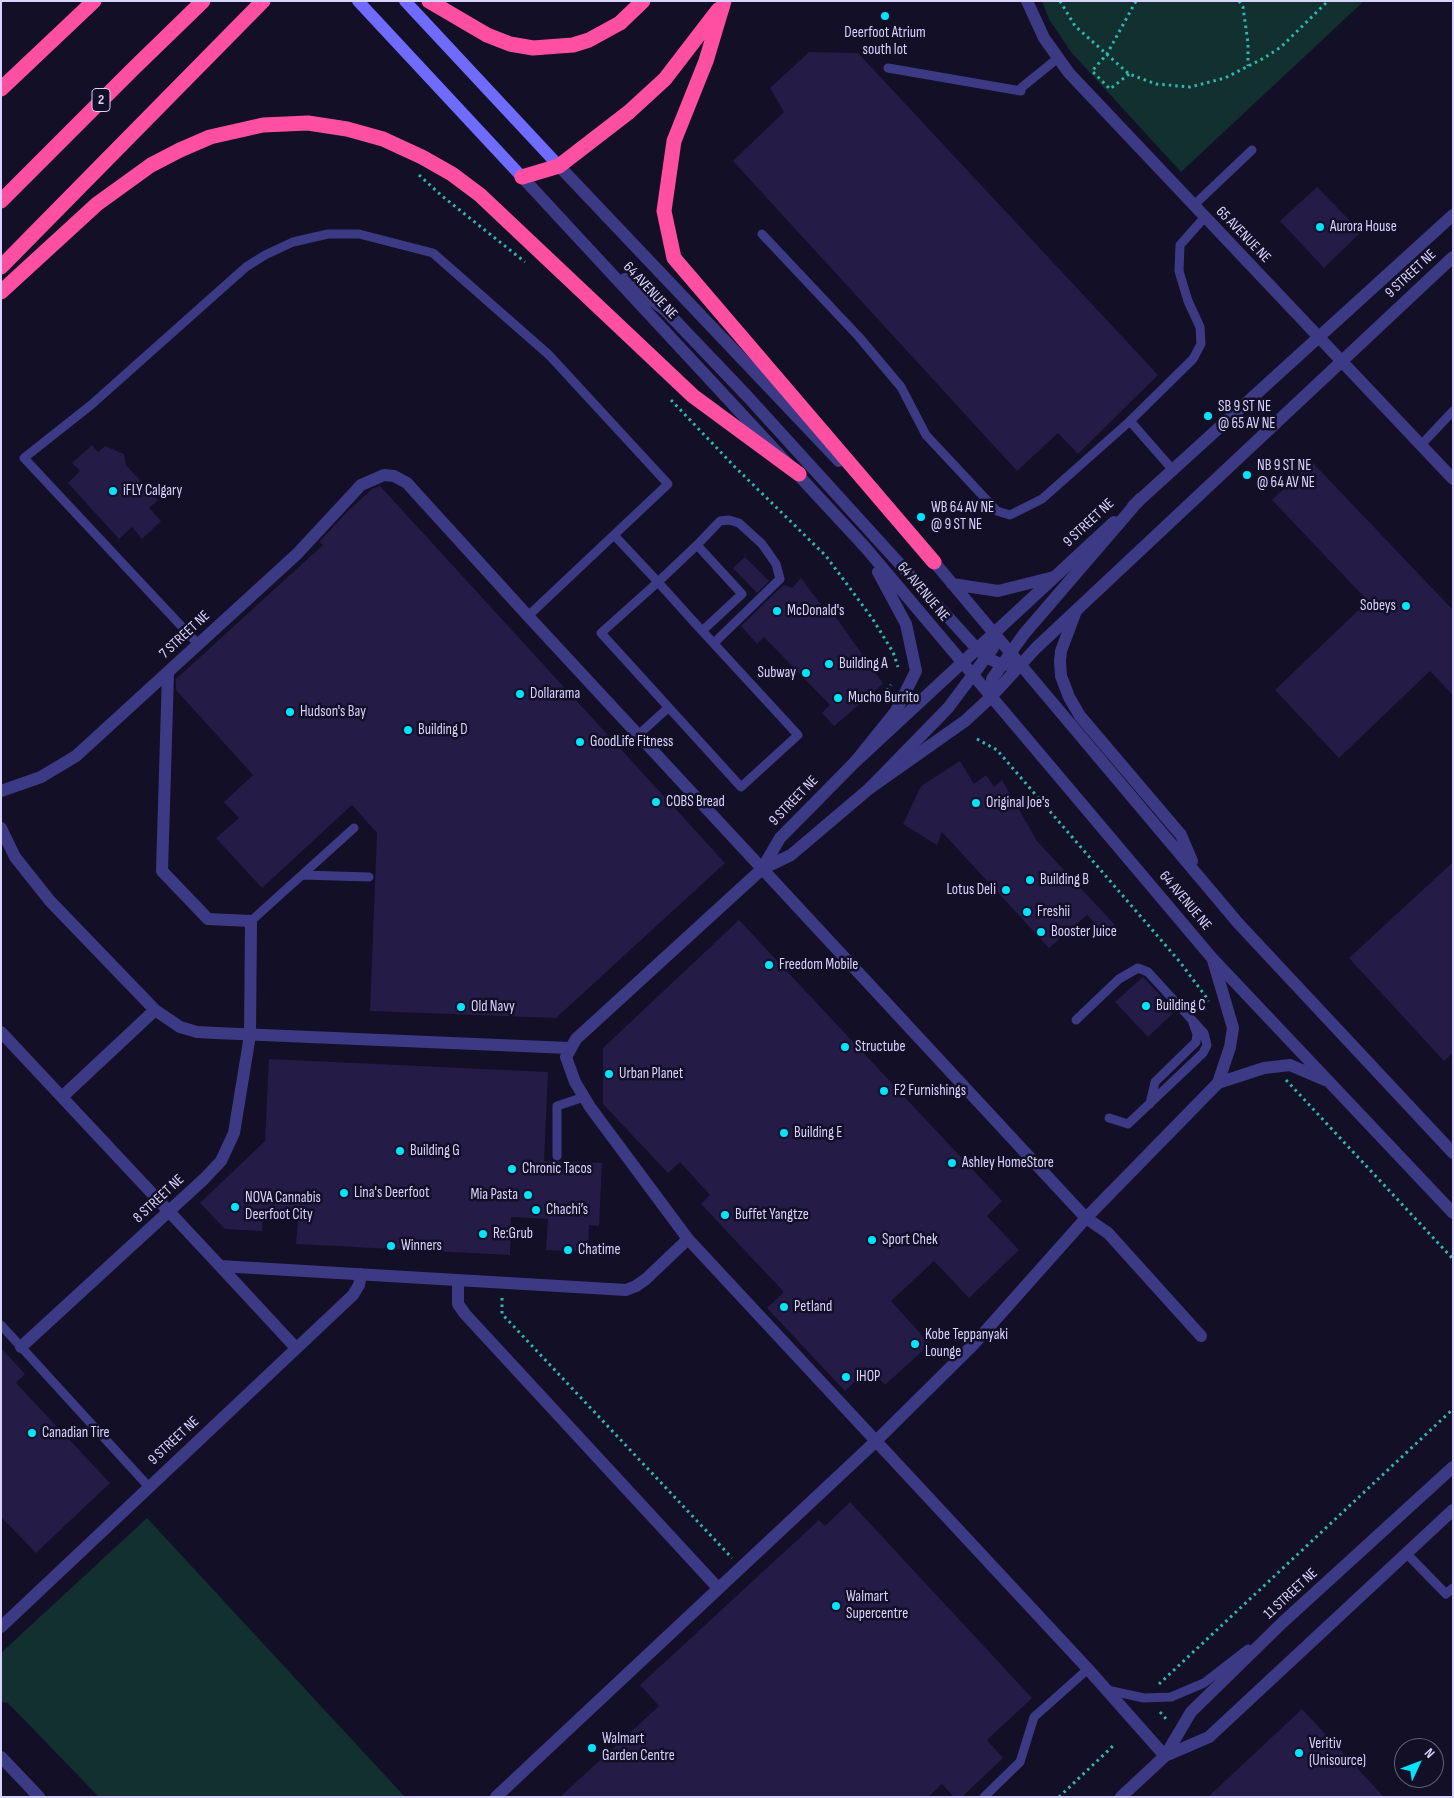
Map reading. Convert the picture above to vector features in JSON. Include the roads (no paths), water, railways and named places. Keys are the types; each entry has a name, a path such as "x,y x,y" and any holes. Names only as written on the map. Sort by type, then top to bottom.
{"highway":[{"path":"1,90 94,1"},
{"name":"2","path":"1,201 203,1"},
{"path":"1,266 263,1"},
{"path":"429,1 487,35 510,44 533,48 573,45 589,40 620,23 643,1"},
{"path":"522,177 559,166 629,112 665,79 723,2"},
{"path":"723,2 706,61 674,141 664,211 674,258 934,562"},
{"path":"1,292 97,204 144,170 180,150 210,138 263,125 308,123 348,129 383,139 422,157 452,174 480,195 693,396 799,474"}],"main road":[{"name":"64 AVENUE NE","path":"358,1 522,177"},
{"name":"64 AVENUE NE","path":"405,1 559,166"}],"street":[{"name":"65 AVENUE NE","path":"1028,1 1044,38 1069,74 1453,479"},
{"name":"64 AVENUE NE","path":"559,166 934,562 1238,923 1453,1153"},
{"name":"64 AVENUE NE","path":"522,177 865,547 1212,958 1453,1212"},
{"name":"9 STREET NE","path":"995,634 1054,577 1317,336 1453,215"},
{"path":"593,253 666,311 748,397 982,654 1002,665 1021,664"},
{"name":"9 STREET NE","path":"569,1048 576,1039 762,869 792,854 870,788 950,732 991,697 1021,664 1076,611 1453,257"},
{"name":"7 STREET NE","path":"1,791 41,777 76,756 297,554 351,494 372,478 384,475 394,476 407,483 528,616"},
{"path":"991,697 992,679 1027,630 1140,499"},
{"path":"855,762 896,711 916,671 906,624 865,547"},
{"path":"952,584 998,591 1054,577"},
{"path":"1076,611 1061,651 1060,661 1061,676 1069,697 1080,716 1181,835 1197,873"},
{"path":"528,616 1086,1218 1108,1233 1202,1336"},
{"path":"870,788 930,728 972,675 982,654 993,648 995,634"},
{"name":"9 STREET NE","path":"762,869 780,838 855,762 963,664 982,654"},
{"path":"168,673 162,871 208,919 251,921"},
{"path":"1,828 15,857 33,882 155,1010 180,1027 197,1032 250,1035 569,1048 566,1058 569,1070 584,1097 688,1239 1088,1669 1165,1756"},
{"name":"8 STREET NE","path":"21,1347 212,1171 229,1147 234,1133 250,1035 251,921"},
{"path":"496,1797 875,1442 973,1345 1086,1218 1218,1083 1230,1047 1233,1028 1212,958"},
{"path":"62,1097 155,1010"},
{"path":"1,1032 296,1348"},
{"path":"1218,1083 1264,1068 1290,1065 1331,1082"},
{"path":"220,1266 626,1290 646,1279 688,1239"},
{"name":"9 STREET NE","path":"1,1627 353,1295 359,1285 361,1274"},
{"path":"458,1280 458,1304 465,1314 718,1588"},
{"name":"11 STREET NE","path":"1121,1797 1165,1756 1191,1712 1282,1623 1453,1467"},
{"path":"1381,1577 1453,1501"},
{"name":"11 STREET NE","path":"1165,1756 1209,1737 1453,1510"},
{"path":"1,1757 39,1797"}],"lane":[{"path":"888,68 1021,89 1058,58"},
{"path":"1193,206 1252,150"},
{"path":"762,234 859,337 902,386 926,435 997,511 1010,515 1042,499 1130,422 1192,359 1201,344 1200,327 1188,301 1178,271 1180,245 1204,218"},
{"path":"199,645 24,458 91,405 246,267 265,255 294,242 328,234 358,234 433,252 549,355 668,484 528,616"},
{"path":"1421,445 1453,411"},
{"path":"1130,422 1172,470"},
{"path":"614,535 658,582 798,735 741,787 601,633 658,582 720,521 729,520 739,523 762,544 776,564 780,579 714,643"},
{"path":"697,545 742,594 702,631"},
{"path":"638,735 668,708"},
{"path":"251,921 354,828"},
{"path":"302,875 369,877"},
{"path":"1076,1020 1119,979 1138,968 1148,972 1204,1033 1207,1045 1203,1053 1128,1124 1109,1118"},
{"path":"557,1156 557,1106 584,1097"},
{"path":"1,1326 149,1487"},
{"path":"1406,1553 1446,1594 1453,1588"},
{"path":"1107,1690 1144,1698 1171,1697 1204,1683 1282,1623"},
{"path":"984,1797 1020,1762 1034,1717 1088,1669"}],"place":[{"name":"Deerfoot Atrium south lot","path":"885,16"},
{"name":"Aurora House","path":"1320,227"},
{"name":"SB 9 ST NE @ 65 AV NE","path":"1208,416"},
{"name":"NB 9 ST NE @ 64 AV NE","path":"1247,475"},
{"name":"iFLY Calgary","path":"113,491"},
{"name":"WB 64 AV NE @ 9 ST NE","path":"921,517"},
{"name":"Sobeys","path":"1406,606"},
{"name":"McDonald's","path":"777,611"},
{"name":"Building A","path":"829,664"},
{"name":"Subway","path":"806,673"},
{"name":"Dollarama","path":"520,694"},
{"name":"Mucho Burrito","path":"838,698"},
{"name":"Hudson's Bay","path":"290,712"},
{"name":"Building D","path":"408,730"},
{"name":"GoodLife Fitness","path":"580,742"},
{"name":"COBS Bread","path":"656,802"},
{"name":"Original Joe's","path":"976,803"},
{"name":"Building B","path":"1030,880"},
{"name":"Lotus Deli","path":"1006,890"},
{"name":"Freshii","path":"1027,912"},
{"name":"Booster Juice","path":"1041,932"},
{"name":"Freedom Mobile","path":"769,965"},
{"name":"Building C","path":"1146,1006"},
{"name":"Old Navy","path":"461,1007"},
{"name":"Structube","path":"845,1047"},
{"name":"Urban Planet","path":"609,1074"},
{"name":"F2 Furnishings","path":"884,1091"},
{"name":"Building E","path":"784,1133"},
{"name":"Building G","path":"400,1151"},
{"name":"Ashley HomeStore","path":"952,1163"},
{"name":"Chronic Tacos","path":"512,1169"},
{"name":"Lina's Deerfoot","path":"344,1193"},
{"name":"Mia Pasta","path":"528,1195"},
{"name":"NOVA Cannabis Deerfoot City","path":"235,1207"},
{"name":"Chachi’s","path":"536,1210"},
{"name":"Buffet Yangtze","path":"725,1215"},
{"name":"Re:Grub","path":"483,1234"},
{"name":"Sport Chek","path":"872,1240"},
{"name":"Winners","path":"391,1246"},
{"name":"Chatime","path":"568,1250"},
{"name":"Petland","path":"784,1307"},
{"name":"Kobe Teppanyaki Lounge","path":"915,1344"},
{"name":"IHOP","path":"846,1377"},
{"name":"Canadian Tire","path":"32,1433"},
{"name":"Walmart Supercentre","path":"836,1606"},
{"name":"Walmart Garden Centre","path":"592,1748"},
{"name":"Veritiv (Unisource)","path":"1299,1753"}]}
